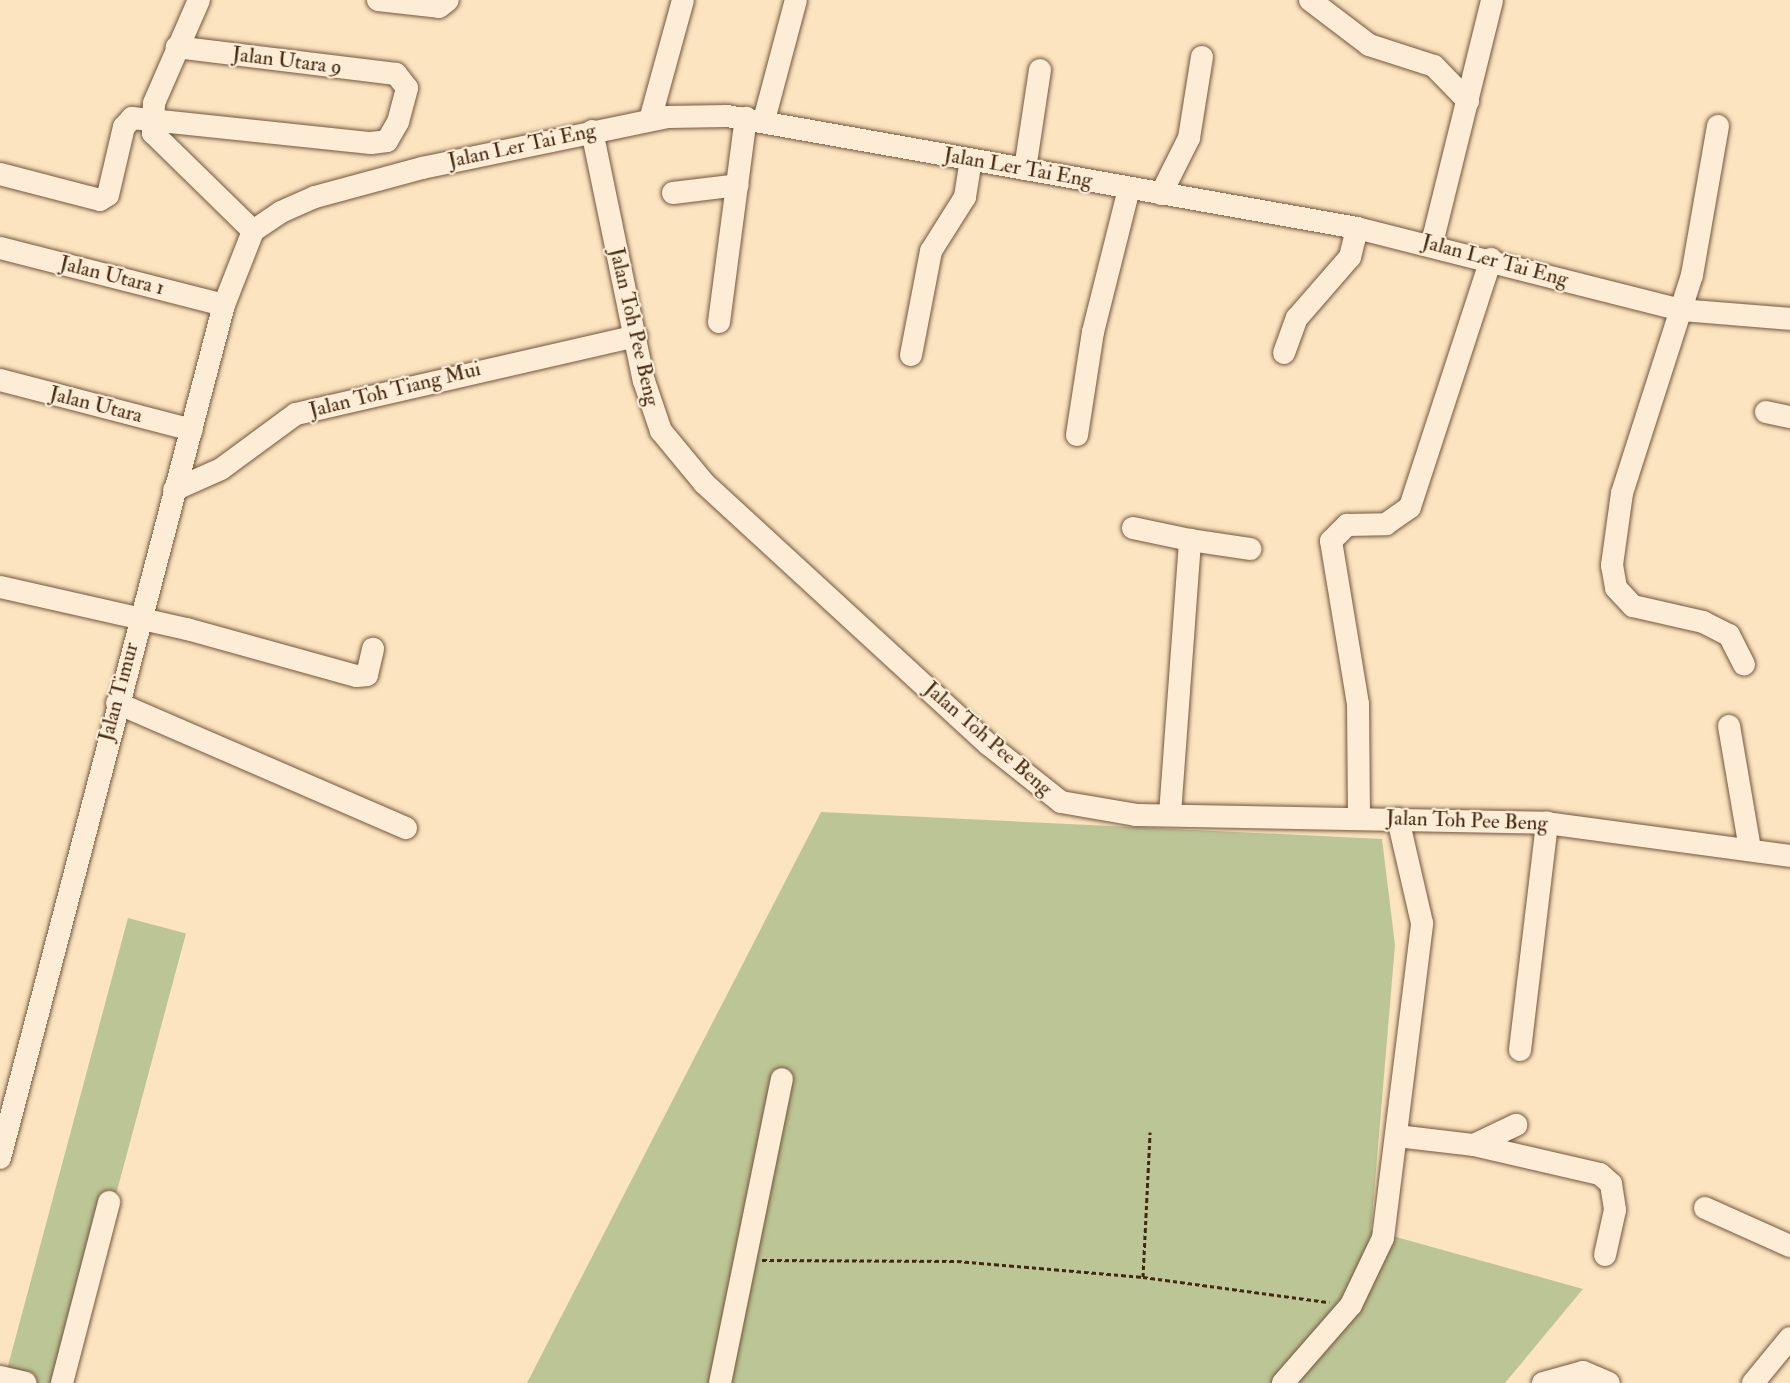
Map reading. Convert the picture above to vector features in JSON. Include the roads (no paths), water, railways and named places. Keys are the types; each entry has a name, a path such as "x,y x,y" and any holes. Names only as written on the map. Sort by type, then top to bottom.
{"street":[{"path":"199,0 177,47 151,119 153,133 253,231"},
{"path":"378,0 439,7 448,0"},
{"path":"650,120 683,0"},
{"path":"719,322 738,185 755,119 796,0"},
{"path":"1310,0 1370,45 1434,66 1468,101"},
{"path":"1432,243 1492,0"},
{"name":"Jalan Utara 9","path":"151,119 380,143 393,134 404,104 406,82 396,74 177,47"},
{"path":"1161,194 1189,138 1202,57"},
{"path":"1025,169 1040,70"},
{"name":"Jalan Ler Tai Eng","path":"253,231 281,212 352,185 592,131 689,115 755,119 1129,189 1357,228 1432,243 1680,310 1790,320"},
{"path":"0,174 104,199 126,121 151,119"},
{"path":"1718,126 1692,274 1622,493 1612,565 1616,588 1633,606 1703,622 1729,635 1744,664"},
{"name":"Jalan Toh Pee Beng","path":"592,131 652,410 678,454 988,744 1061,802 1078,809 1170,814 1547,823 1790,856"},
{"path":"911,355 930,252 965,197 971,160"},
{"path":"673,193 738,185"},
{"path":"1077,435 1099,303 1129,189"},
{"path":"1284,353 1296,318 1350,257 1357,228"},
{"name":"Jalan Timur","path":"0,1158 138,621 192,430 224,305 253,231"},
{"name":"Jalan Utara 1","path":"0,248 224,305"},
{"path":"1359,817 1358,704 1331,541 1347,525 1386,524 1410,507 1491,259"},
{"name":"Jalan Toh Tiang Mui","path":"174,490 221,470 296,414 636,336"},
{"name":"Jalan Utara","path":"0,380 192,430"},
{"path":"1766,412 1790,417"},
{"path":"1133,528 1250,549"},
{"path":"1170,814 1190,540"},
{"path":"0,587 138,621 188,629 357,676 366,675 373,649"},
{"path":"117,703 406,828"},
{"path":"1729,726 1750,849"},
{"path":"1283,1383 1351,1305 1383,1238 1422,923 1398,819"},
{"path":"1520,1050 1547,823"},
{"path":"720,1383 742,1259 782,1079"},
{"path":"1473,1145 1516,1125"},
{"path":"1396,1136 1473,1145 1600,1174 1611,1184 1615,1210 1605,1255"},
{"path":"62,1383 109,1202"},
{"path":"1705,1208 1790,1246"},
{"path":"1771,1367 1790,1338"},
{"path":"1753,1383 1771,1367 1790,1355"},
{"path":"1543,1383 1583,1372 1609,1383"},
{"path":"0,1377 25,1383"}]}
